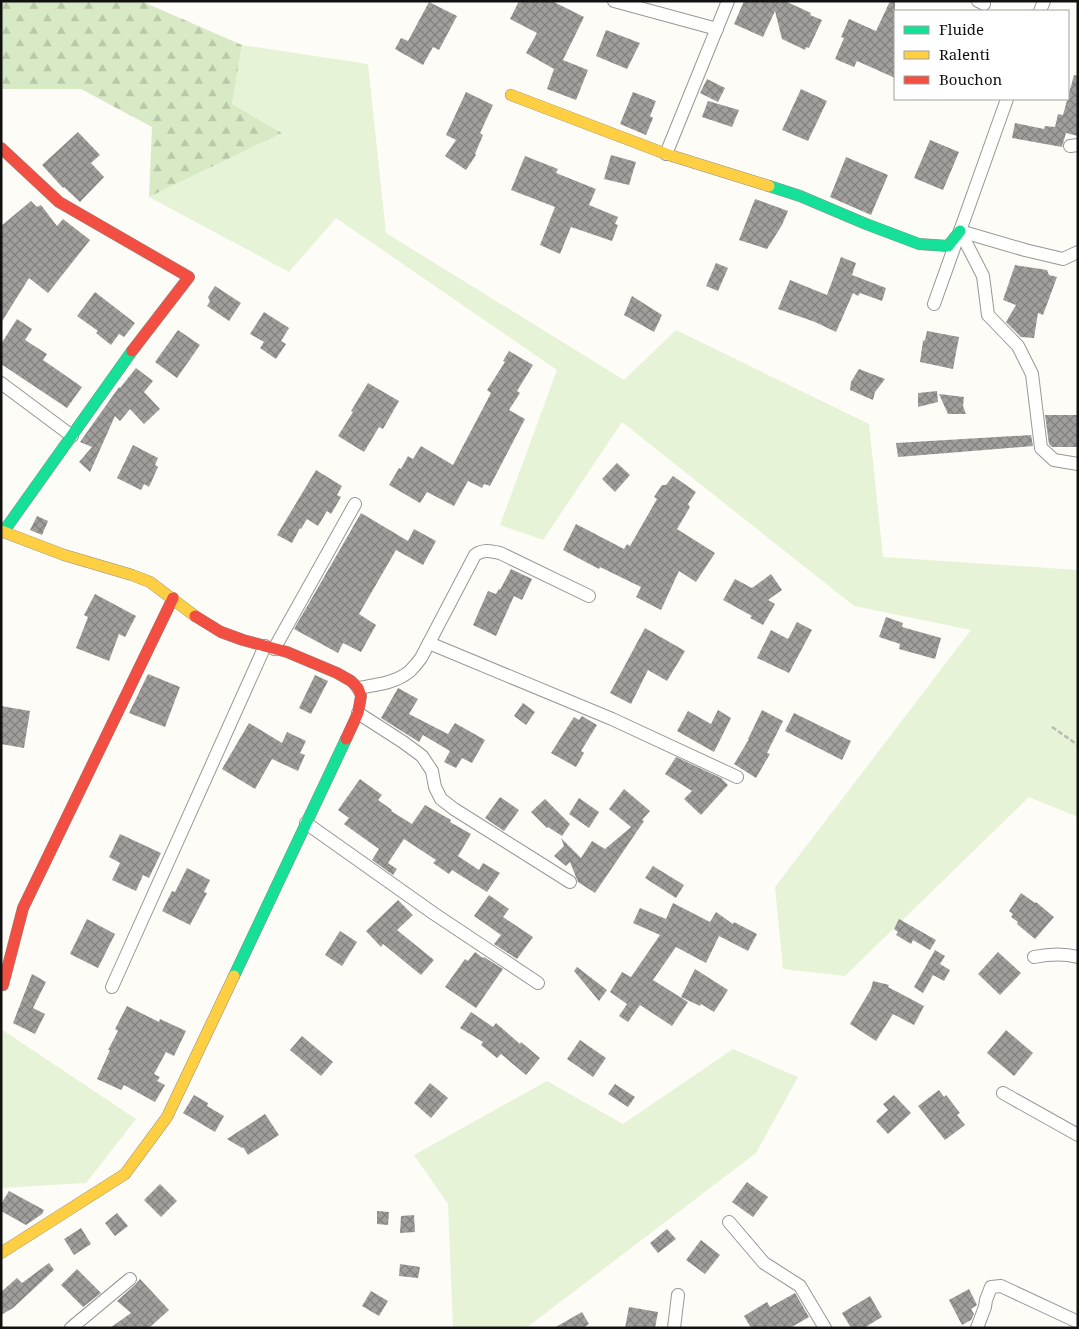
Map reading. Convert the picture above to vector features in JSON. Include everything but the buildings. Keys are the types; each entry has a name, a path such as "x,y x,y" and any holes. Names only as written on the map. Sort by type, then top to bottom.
{"street":[{"path":"614,1 717,29"},
{"path":"666,154 728,1"},
{"path":"510,95 666,154 800,196 919,244 948,246 960,231"},
{"path":"934,304 1006,100"},
{"path":"1,148 59,202 189,277 120,367 3,531 64,555 150,582 200,620 221,632 287,652 337,673 358,688 361,696 358,713 167,1117 125,1174 1,1254"},
{"path":"960,231 1063,259 1078,252"},
{"path":"960,231 983,276 988,315 1018,346 1032,374 1041,448 1054,460 1078,464"},
{"path":"1,383 72,436"},
{"path":"112,987 269,647 355,504"},
{"path":"358,688 379,685 399,678 411,670 421,658 475,555 479,552 488,550 500,553 589,596"},
{"path":"3,985 23,908 173,598"},
{"path":"429,643 612,719 737,777"},
{"path":"358,713 404,742 422,756 432,771 435,787 441,799 570,882"},
{"path":"306,823 433,913 538,983"},
{"path":"1034,957 1050,954 1078,957"},
{"path":"1003,1093 1078,1135"},
{"path":"729,1222 764,1263 800,1286 825,1328"},
{"path":"71,1328 130,1279"},
{"path":"977,1328 991,1287 1000,1286 1078,1322"},
{"path":"674,1328 678,1295"}],"path":[{"path":"1052,727 1078,745"}],"green space":[{"path":"1,1 141,1 242,45 232,104 282,133 149,197 152,127 81,89 1,89"},
{"path":"242,45 368,64 386,233 624,380 676,330 869,424 883,557 1078,570 1078,817 1029,797 845,976 783,969 775,887 971,630 854,606 622,422 543,540 500,525 557,370 336,218 289,272 149,197 282,133 232,104"},
{"path":"1,1029 136,1119 86,1183 1,1188"},
{"path":"733,1049 798,1077 756,1153 526,1328 453,1328 448,1204 414,1155 547,1081 623,1124"}],"traffic: fast":[{"path":"769,186 800,196 919,244 948,246 960,231"},
{"path":"4,531 132,351"},
{"path":"234,976 346,739"}],"traffic: slow":[{"path":"511,95 666,154 769,186"},
{"path":"1,531 64,555 150,582 195,616"},
{"path":"1,1253 125,1174 167,1117 234,976"}],"traffic: jam":[{"path":"1,148 59,202 189,277 132,351"},
{"path":"3,985 23,908 173,598"},
{"path":"195,616 221,632 287,652 337,673 351,681 358,688 361,696 358,713 346,739"}]}
